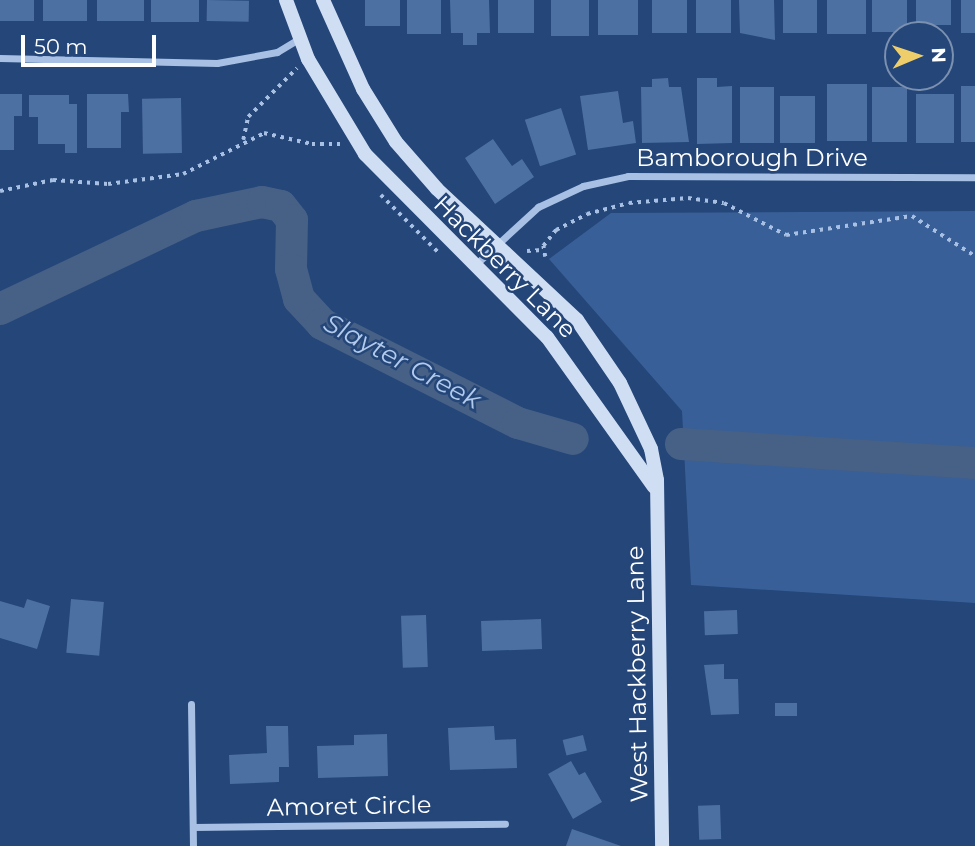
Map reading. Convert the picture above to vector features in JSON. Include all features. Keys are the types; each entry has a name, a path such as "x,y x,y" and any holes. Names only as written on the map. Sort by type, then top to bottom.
{"street":[{"name":"Hackberry Lane","path":"286,0 300,38 365,154 473,267 558,350 616,438 642,466 658,502"},
{"name":"Hackberry Lane","path":"323,0 363,89 396,142 437,189 561,301 620,383 651,449 658,502"},
{"path":"0,58 217,63 276,52 300,38"},
{"name":"Bamborough Drive","path":"473,267 538,207 583,186 628,176 975,177"},
{"name":"West Hackberry Lane","path":"658,502 662,846"},
{"path":"191,704 193,846"},
{"name":"Amoret Circle","path":"193,827 505,824"}],"path":[{"path":"243,141 248,117 298,67"},
{"path":"0,191 53,180 108,184 183,174 208,165 243,141 264,133 312,144 342,143"},
{"path":"542,250 556,230 606,207 688,198 724,203 786,234 912,216 975,257"},
{"path":"526,251 542,250"},
{"path":"542,250 545,257"}],"shaded area":[{"path":"975,211 975,603 691,585 682,411 549,259 611,213"}],"building":[{"path":"0,0 34,0 34,21 0,21"},
{"path":"43,0 87,0 87,21 43,21"},
{"path":"97,0 144,0 144,21 97,21"},
{"path":"151,0 199,0 199,22 151,22"},
{"path":"207,0 249,1 249,22 207,21"},
{"path":"365,0 400,0 400,26 365,26"},
{"path":"407,0 441,0 441,34 407,34"},
{"path":"450,0 489,0 490,33 477,33 477,45 463,45 463,33 451,33"},
{"path":"498,0 534,0 534,33 498,33"},
{"path":"551,0 589,0 589,36 551,36"},
{"path":"598,0 638,0 638,35 598,35"},
{"path":"652,0 687,0 687,33 652,33"},
{"path":"696,0 731,0 731,33 696,33"},
{"path":"739,0 774,0 775,40 740,33"},
{"path":"783,0 817,0 817,33 783,33"},
{"path":"827,0 866,0 866,34 827,34"},
{"path":"872,0 907,0 907,21 884,21 884,32 872,32"},
{"path":"916,0 951,0 951,21 916,21"},
{"path":"961,0 975,0 975,33 961,33"},
{"path":"668,78 669,87 681,87 689,142 642,143 641,87 652,87 652,79"},
{"path":"697,78 717,78 717,87 732,86 732,143 697,144"},
{"path":"827,84 867,84 867,141 827,141"},
{"path":"961,86 975,86 975,142 961,142"},
{"path":"740,87 774,87 774,143 740,143"},
{"path":"872,87 884,87 884,91 907,91 907,142 872,142"},
{"path":"618,91 623,123 633,121 636,143 588,150 580,96"},
{"path":"0,94 22,94 22,116 14,116 14,150 0,150"},
{"path":"87,94 128,94 129,112 121,112 121,148 87,148"},
{"path":"916,94 954,94 954,143 916,143"},
{"path":"29,95 69,95 69,104 77,104 77,153 65,153 65,144 38,144 38,117 29,117"},
{"path":"780,96 815,96 815,143 780,143"},
{"path":"181,98 182,153 143,154 142,99"},
{"path":"561,108 576,155 540,166 525,120"},
{"path":"493,139 512,166 522,159 534,177 495,204 465,158"},
{"path":"27,599 50,606 37,649 0,638 0,601 24,608"},
{"path":"71,599 104,602 99,656 66,653"},
{"path":"737,610 738,634 705,635 704,611"},
{"path":"426,615 428,667 403,668 401,616"},
{"path":"541,619 542,649 482,651 481,621"},
{"path":"724,664 724,679 738,679 739,714 711,715 704,665"},
{"path":"775,703 797,703 797,716 775,716"},
{"path":"266,726 288,726 289,767 279,767 279,782 230,784 229,755 267,753"},
{"path":"494,726 495,740 516,739 517,768 450,770 448,728"},
{"path":"387,734 388,776 318,778 317,746 354,745 354,735"},
{"path":"583,735 587,751 566,756 563,740"},
{"path":"571,761 579,775 585,772 602,802 573,819 548,774"},
{"path":"720,805 721,839 699,840 698,806"},
{"path":"572,829 621,846 566,846"}],"waterway":[{"name":"Slayter Creek","path":"0,309 196,216 262,202 281,206 292,220 291,269 299,299 322,324 518,423 573,439"},
{"name":"Slayter Creek","path":"681,444 975,463"}]}
